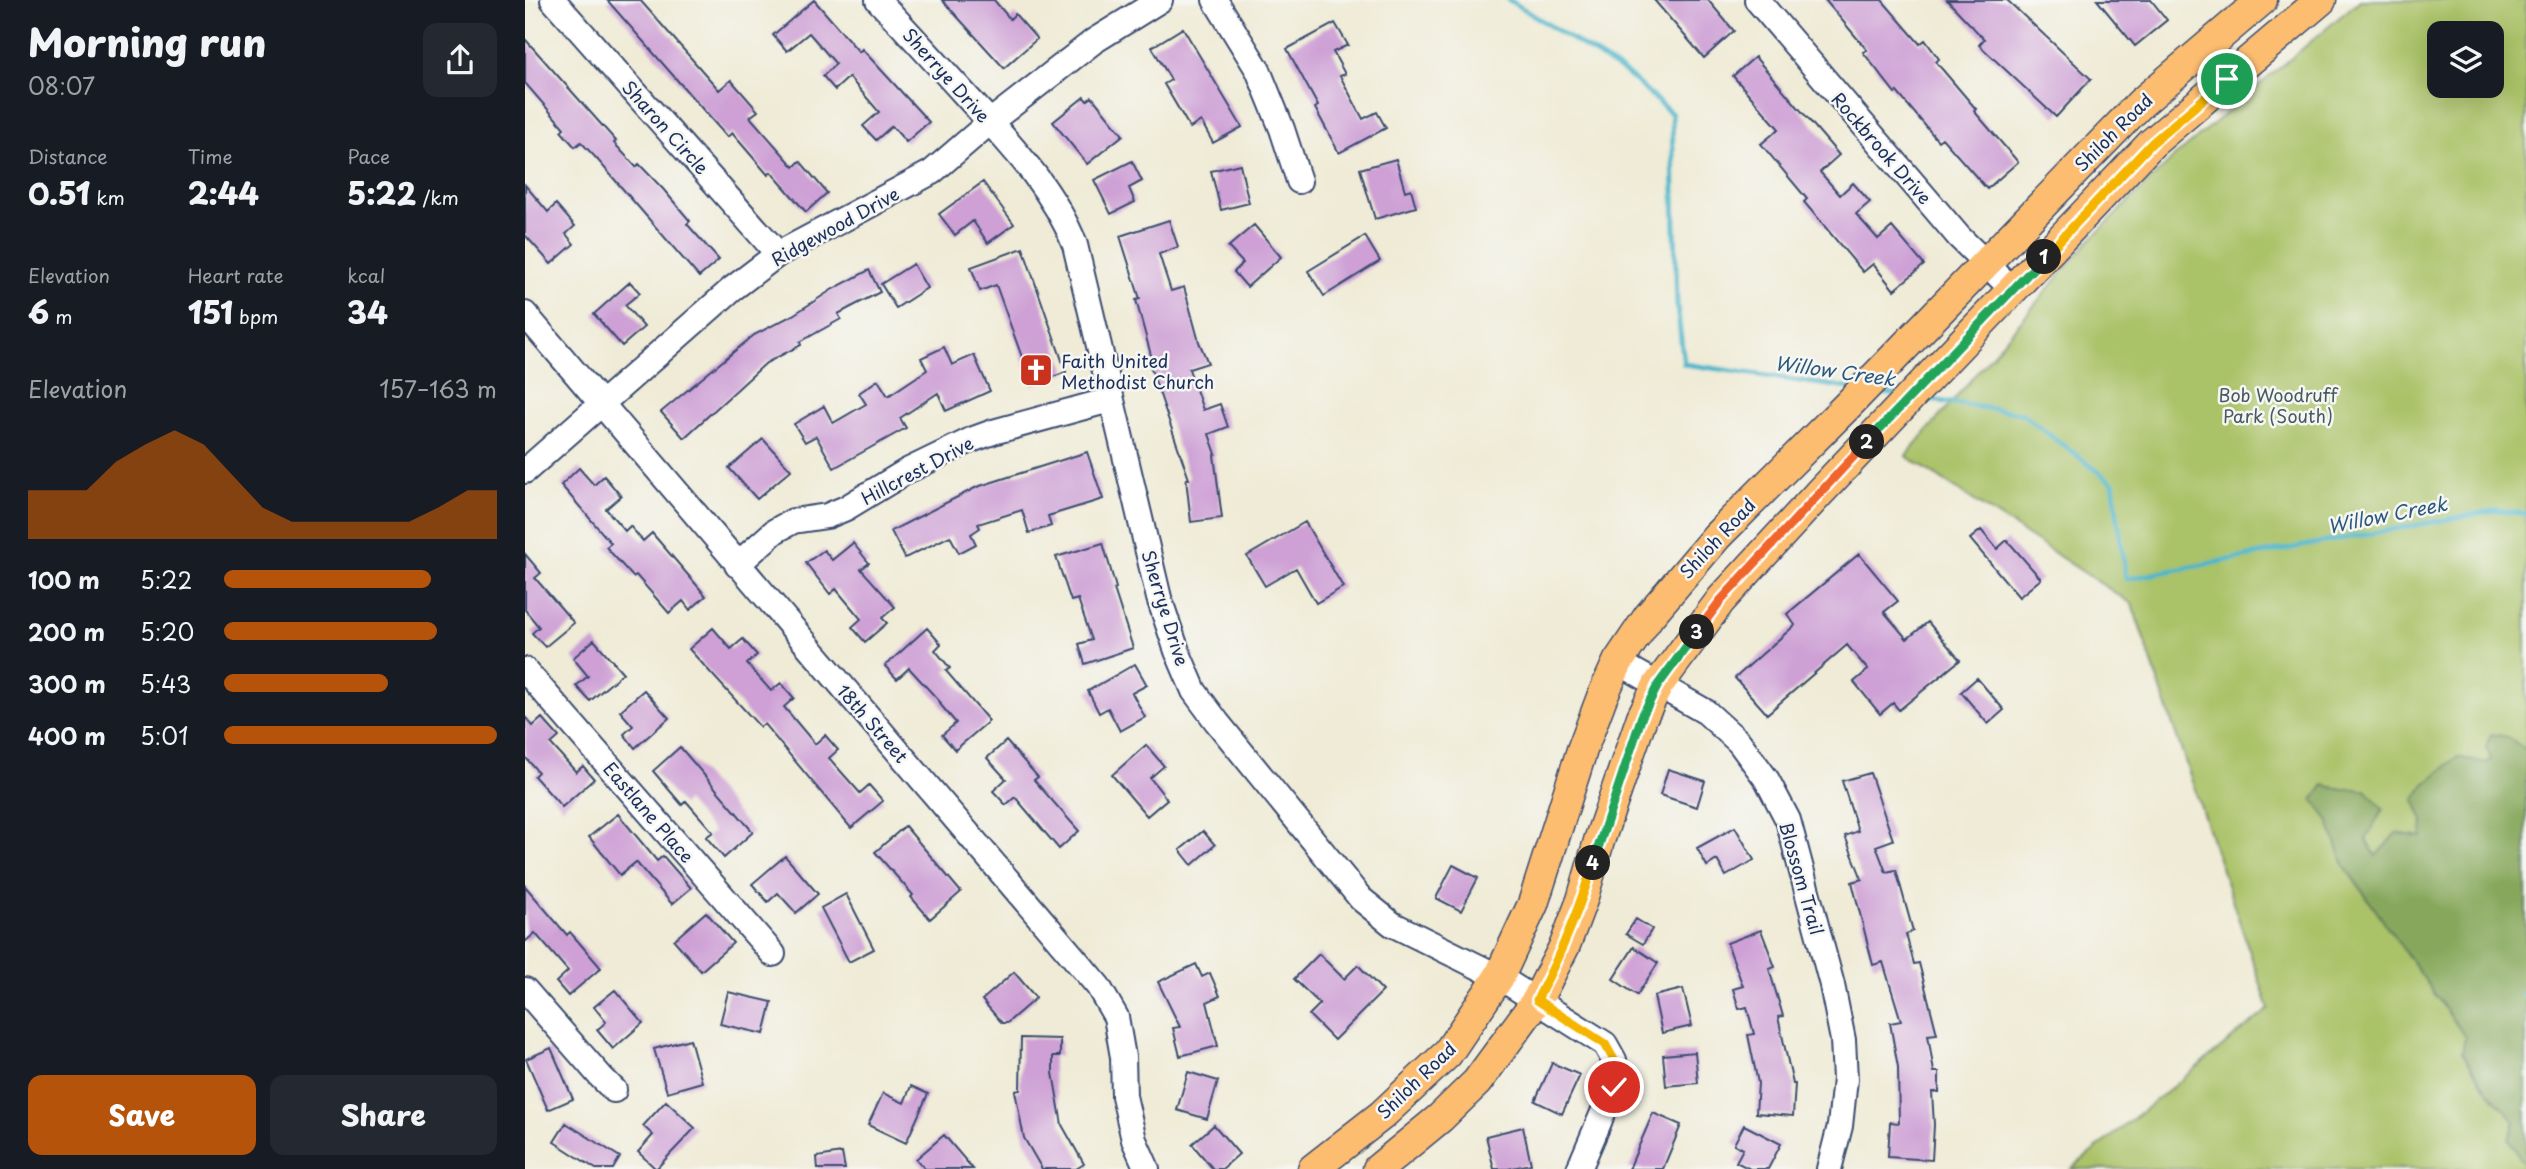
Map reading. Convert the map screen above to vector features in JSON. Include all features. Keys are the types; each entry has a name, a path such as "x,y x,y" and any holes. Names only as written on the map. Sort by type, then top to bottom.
{"main road":[{"name":"Shiloh Road","path":"1313,1169 1382,1115 1447,1055 1499,976 1533,904 1582,750 1618,662 1649,616 1709,545 2141,103 2263,0"},
{"name":"Shiloh Road","path":"1378,1169 1440,1118 1476,1082 1537,1000 1565,945 1582,900 1599,841 1642,716 1658,685 1721,600 1930,375 2152,143 2321,0"}],"street":[{"name":"Sharon Circle","path":"553,0 778,254"},
{"name":"Sherrye Drive","path":"879,0 990,122 1042,184 1065,219 1075,245 1159,598 1177,651 1195,691 1217,722 1361,899 1392,924 1499,976 1605,1044 1614,1060 1614,1087 1579,1169"},
{"name":"Ridgewood Drive","path":"525,471 733,289 778,254 932,172 990,122 1100,36 1160,0"},
{"path":"1215,0 1258,71 1299,181"},
{"name":"Rockbrook Drive","path":"1757,0 1959,237 2013,290"},
{"name":"18th Street","path":"525,314 1098,986 1116,1017 1123,1057 1124,1096 1134,1140 1147,1169"},
{"name":"Hillcrest Drive","path":"737,565 775,531 793,521 827,516 846,508 907,471 971,440 1110,400"},
{"name":"Blossom Trail","path":"1618,662 1706,712 1739,742 1767,780 1788,820 1832,985 1843,1040 1845,1079 1840,1126 1829,1169"},
{"name":"Eastlane Place","path":"525,670 773,954"},
{"path":"525,990 614,1090"}],"green space":[{"name":"Bob Woodruff Park (South)","path":"2360,0 2526,0 2526,1169 2071,1169 2269,1009 2132,604 1906,456 2088,242 2172,159"},
{"path":"2491,734 2508,737 2526,750 2526,1168 2509,1139 2515,1121 2486,1090 2462,1052 2465,1037 2344,865 2328,820 2313,800 2324,785 2343,790 2366,790 2383,809 2366,839 2376,856 2396,833 2422,837 2423,820 2414,800 2425,784 2457,757 2487,763 2491,759 2486,747"}],"building":[{"path":"607,0 640,0 719,90 731,80 758,111 750,117 794,167 800,161 827,193 806,212 771,172 768,175 732,133 727,137"},
{"path":"814,0 859,52 862,49 929,122 906,142 892,126 876,140 863,126 879,112 849,77 835,90 823,76 836,64 809,33 787,51 773,35"},
{"path":"942,0 994,0 1010,19 1015,14 1037,39 1004,68"},
{"path":"1654,0 1708,0 1734,31 1704,58"},
{"path":"1825,0 1882,0 1920,44 1925,40 1939,59 1936,62 2018,162 1987,189 1942,138 1938,141 1897,92 1895,93 1863,52 1867,50"},
{"path":"1947,0 2007,0 2091,79 2056,117 1979,45 1984,39"},
{"path":"2097,0 2151,0 2167,20 2135,46"},
{"path":"1335,23 1348,45 1333,52 1345,74 1340,76 1363,119 1377,112 1386,128 1339,153 1315,108 1318,106 1287,49"},
{"path":"1183,28 1242,127 1213,143 1201,121 1190,128 1164,84 1171,80 1152,47"},
{"path":"525,39 636,167 639,164 663,189 690,221 687,224 719,260 699,277 581,142 575,147 561,131 564,128 525,83"},
{"path":"1755,57 1839,155 1820,172 1840,195 1853,183 1870,202 1856,214 1878,239 1892,227 1924,265 1894,290 1873,264 1863,272 1804,202 1807,199 1761,144 1779,129 1733,76"},
{"path":"1084,97 1087,101 1092,97 1123,135 1087,164 1053,122"},
{"path":"1396,159 1405,191 1411,189 1416,207 1375,219 1360,169"},
{"path":"1132,161 1142,181 1129,188 1135,202 1111,214 1094,180"},
{"path":"1240,164 1249,203 1221,210 1211,171"},
{"path":"983,182 1014,224 988,243 973,221 955,235 939,214"},
{"path":"525,185 548,212 556,204 575,226 566,234 574,244 551,264 525,235"},
{"path":"1169,220 1178,247 1159,254 1171,291 1184,287 1199,342 1208,363 1189,369 1203,410 1220,404 1228,427 1209,434 1216,454 1222,518 1191,522 1186,479 1189,479 1148,360 1152,359 1136,300 1140,299 1120,236"},
{"path":"1254,225 1281,257 1247,287 1234,272 1243,263 1228,247"},
{"path":"1365,236 1380,261 1324,296 1308,271"},
{"path":"1023,248 1066,372 1032,385 996,285 980,291 971,267"},
{"path":"913,264 927,288 896,308 881,284"},
{"path":"869,270 880,292 838,314 841,319 800,342 801,345 766,363 684,438 661,412 754,335"},
{"path":"630,282 640,293 625,305 644,327 622,346 594,314"},
{"path":"944,347 952,365 974,355 990,391 946,411 938,393 900,418 906,428 834,468 816,436 805,442 794,424 824,406 833,423 866,404 859,393 878,380 888,396 927,370 921,358"},
{"path":"763,439 791,470 757,499 729,468"},
{"path":"1087,452 1103,499 1048,516 1051,526 1029,533 1022,510 978,524 980,528 971,534 976,544 959,553 950,536 905,558 891,531 977,487"},
{"path":"579,468 594,485 604,476 621,496 606,509 625,531 630,526 643,541 652,533 706,596 690,610 683,601 669,613 636,575 633,577 606,547 611,543 561,485"},
{"path":"1305,522 1343,587 1316,603 1296,568 1265,586 1247,556"},
{"path":"1981,530 1997,549 2007,540 2041,579 2019,597 1970,539"},
{"path":"853,543 869,563 861,569 895,607 882,618 887,623 865,642 852,627 861,619 836,589 830,594 806,563 824,550 832,560"},
{"path":"1103,543 1133,648 1085,664 1079,644 1092,640 1078,599 1071,601 1056,557"},
{"path":"525,554 541,573 535,578 574,623 545,647 532,633 539,627 525,610"},
{"path":"1859,554 1898,601 1884,612 1907,639 1928,622 1960,660 1899,710 1893,703 1880,714 1854,682 1868,670 1847,645 1767,714 1735,678 1795,625 1787,614"},
{"path":"713,628 731,649 743,639 757,655 747,664 771,691 781,683 794,698 784,707 815,744 825,735 838,750 829,758 860,793 869,785 883,801 851,828 764,724 760,727 689,649"},
{"path":"927,628 941,644 935,650 950,668 946,671 989,721 955,750 942,735 956,723 941,703 909,668 897,679 885,666"},
{"path":"594,640 623,673 590,701 576,686 588,676 573,658"},
{"path":"1135,664 1147,685 1132,693 1145,717 1120,731 1108,708 1099,713 1088,691"},
{"path":"1977,678 2004,710 1988,724 1961,692"},
{"path":"644,690 669,718 635,748 624,734 633,726 620,711"},
{"path":"525,717 533,726 542,718 559,737 551,744 576,772 583,766 594,779 562,807 534,776 538,772 525,757"},
{"path":"1006,741 1038,777 1034,780 1079,831 1059,849 1015,797 1006,805 993,791 1006,779 987,758"},
{"path":"1146,745 1164,766 1150,778 1167,799 1147,816 1112,775"},
{"path":"680,747 753,832 724,858 706,837 713,832 686,801 682,805 653,771"},
{"path":"1668,769 1705,781 1697,807 1660,795"},
{"path":"1870,773 1893,840 1876,846 1886,872 1896,870 1913,931 1906,934 1914,964 1919,963 1937,1034 1928,1035 1934,1072 1939,1072 1939,1092 1932,1092 1932,1160 1888,1157 1890,1122 1899,1123 1898,1067 1890,1023 1901,1021 1883,962 1873,965 1852,882 1862,879 1845,836 1858,831 1842,781"},
{"path":"618,814 657,861 663,856 691,888 672,904 636,862 620,875 589,837"},
{"path":"905,826 961,892 930,919 875,852"},
{"path":"1735,827 1754,860 1726,876 1717,860 1707,866 1697,848"},
{"path":"1203,831 1215,845 1192,865 1180,850"},
{"path":"785,856 818,894 796,913 778,893 768,902 752,884"},
{"path":"1453,865 1478,878 1461,911 1436,898"},
{"path":"525,886 567,935 570,932 601,968 568,996 556,982 568,971 535,933 525,942"},
{"path":"846,894 874,949 849,962 821,908"},
{"path":"706,912 733,943 701,971 674,940"},
{"path":"1636,919 1652,929 1643,944 1626,934"},
{"path":"1761,930 1775,967 1769,969 1783,1016 1778,1017 1795,1084 1793,1116 1756,1113 1758,1083 1748,1035 1754,1034 1747,1007 1739,1009 1733,989 1743,986 1727,943"},
{"path":"1634,947 1658,963 1637,995 1613,979"},
{"path":"1319,954 1344,979 1358,965 1383,991 1334,1040 1309,1015 1320,1004 1294,979"},
{"path":"1196,964 1202,977 1210,973 1220,996 1207,1002 1218,1046 1180,1056 1173,1028 1180,1027 1158,982"},
{"path":"1014,972 1036,998 1007,1023 1002,1023 982,1000"},
{"path":"1683,989 1692,1026 1662,1033 1654,996"},
{"path":"615,990 643,1023 613,1049 597,1030 606,1022 594,1007"},
{"path":"728,992 772,1002 764,1034 720,1024"},
{"path":"1021,1038 1060,1039 1060,1056 1053,1056 1053,1073 1062,1125 1084,1164 1076,1169 1042,1169 1024,1138 1015,1091 1020,1090"},
{"path":"690,1039 702,1082 667,1092 654,1049"},
{"path":"551,1048 573,1099 548,1110 526,1059"},
{"path":"1695,1052 1698,1083 1666,1086 1663,1055"},
{"path":"1552,1063 1580,1075 1562,1114 1535,1101"},
{"path":"1188,1072 1218,1081 1207,1119 1177,1110"},
{"path":"911,1086 928,1094 906,1143 868,1125 883,1093 904,1103"},
{"path":"666,1101 695,1128 656,1169 638,1152 653,1135 643,1126"},
{"path":"1653,1113 1681,1125 1663,1169 1629,1169"},
{"path":"566,1123 620,1157 613,1169 596,1169 554,1142"},
{"path":"1214,1125 1239,1154 1222,1169 1213,1169 1192,1144"},
{"path":"1744,1125 1781,1144 1768,1169 1750,1169 1736,1162 1743,1149 1734,1144"},
{"path":"1523,1127 1531,1164 1494,1169 1486,1136"},
{"path":"944,1135 973,1169 925,1169 916,1159"},
{"path":"842,1153 845,1169 818,1169 817,1157"}],"waterway":[{"name":"Willow Creek","path":"1509,0 1627,74 1672,114 1677,306 1684,364 1849,388"},
{"name":"Willow Creek","path":"1876,392 1897,395"},
{"name":"Willow Creek","path":"1924,399 2021,413 2113,483 2126,579 2497,510 2526,514"},
{"name":"Willow Creek","path":"2526,988 2523,995 2526,996"}],"place":[{"name":"Faith United Methodist Church","path":"1036,370"}],"route":[{"path":"1614,1087 1614,1060 1605,1044 1537,1000 1565,945 1642,716 1658,685 1721,600 1821,491 2152,143 2227,79"}]}
